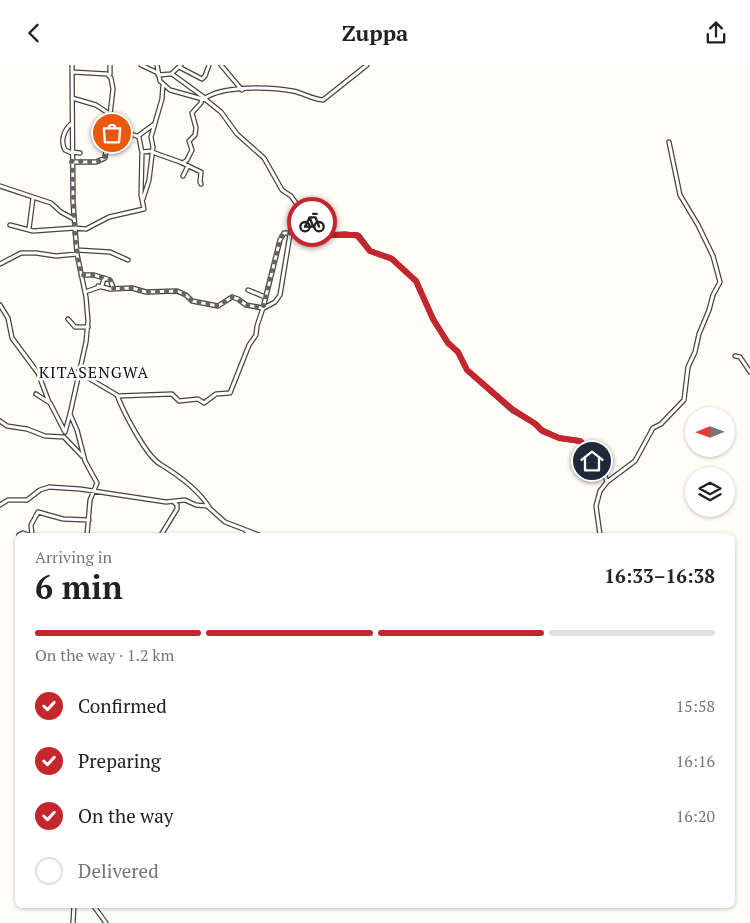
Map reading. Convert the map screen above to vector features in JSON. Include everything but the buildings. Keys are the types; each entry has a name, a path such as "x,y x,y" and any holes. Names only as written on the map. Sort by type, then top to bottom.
{"street":[{"path":"0,421 7,426 29,429 48,437 62,436 65,433 70,414 86,342 88,321 85,292 77,252 74,219 72,65"},
{"path":"72,161 96,162 104,160 109,133 113,89 110,65"},
{"path":"141,65 158,74 172,74 221,112 237,134 264,158 282,190 301,211 331,235 357,235 370,251 393,259 416,281 433,319 448,343 458,352 467,370 512,409 534,423 542,431 559,438 580,441 586,446 594,465 608,480"},
{"path":"157,65 158,74 163,84 176,93 204,99"},
{"path":"172,74 180,66 202,79 209,65"},
{"path":"221,65 242,89"},
{"path":"183,163 187,160 192,150 189,141 195,135 196,128 192,113 204,99 219,91 264,88 286,90 323,100 367,65"},
{"path":"72,72 104,73 110,75"},
{"path":"143,199 149,180 152,152 151,137 162,99 163,84"},
{"path":"72,98 96,105 110,115"},
{"path":"72,124 65,131 63,144 65,150 72,153 80,153"},
{"path":"109,133 138,137 154,125"},
{"path":"10,225 43,231 75,228 84,230 109,217 142,211 144,207 141,192 142,152 138,137"},
{"path":"600,533 597,501 600,491 608,480 635,461 653,428 661,424 684,400 690,361 695,352 700,329 720,282 711,251 680,195 669,143"},
{"path":"142,152 152,152 183,163 202,173 200,182 202,184"},
{"path":"183,176 188,166"},
{"path":"0,185 52,204 61,213 74,219"},
{"path":"29,229 33,198"},
{"path":"98,286 114,289 132,288 146,292 177,291 186,295 192,301 218,306 232,297 246,305 263,308 275,302 280,295 288,257 292,221 301,211"},
{"path":"78,372 118,397 172,394 179,401 198,399 204,403 216,395 229,394 249,345 256,335 280,240 284,233 290,233"},
{"path":"0,264 21,253 56,256 77,252 110,251 128,260"},
{"path":"81,275 90,274 110,280 114,289"},
{"path":"85,292 103,285 104,278"},
{"path":"248,290 265,297"},
{"path":"0,305 8,318 12,338 38,373 65,433"},
{"path":"68,319 73,326 88,327"},
{"path":"79,327 88,321"},
{"path":"735,356 740,357 750,372"},
{"path":"36,394 49,401"},
{"path":"118,397 120,405 152,457 200,493 209,508 224,521 255,533"},
{"path":"70,414 77,430 83,457 96,481 90,500 87,533"},
{"path":"62,436 83,457"},
{"path":"0,505 8,500 27,500 40,490 49,487 94,491 158,501 185,500 209,508"},
{"path":"162,533 177,509 174,501"},
{"path":"32,533 31,525 38,512 65,520 89,520"},
{"path":"243,527 248,533"},
{"path":"73,923 74,908"},
{"path":"95,908 106,923"}],"way so far":[{"path":"112,133 109,133 104,160 96,162 72,161 75,239 81,275 94,275 110,280 114,289 132,288 146,292 177,291 186,295 192,301 218,306 232,297 246,305 263,308 282,235 290,233 292,221 301,211 312,222"}],"district":[{"name":"KITASENGWA","path":"94,372"}],"route":[{"path":"312,222 331,235 357,235 370,251 393,259 408,276 416,281 433,319 450,346 458,352 462,364 467,370 486,389 500,398 520,416 536,424 542,431 559,438 580,441 586,446 592,461"}]}
